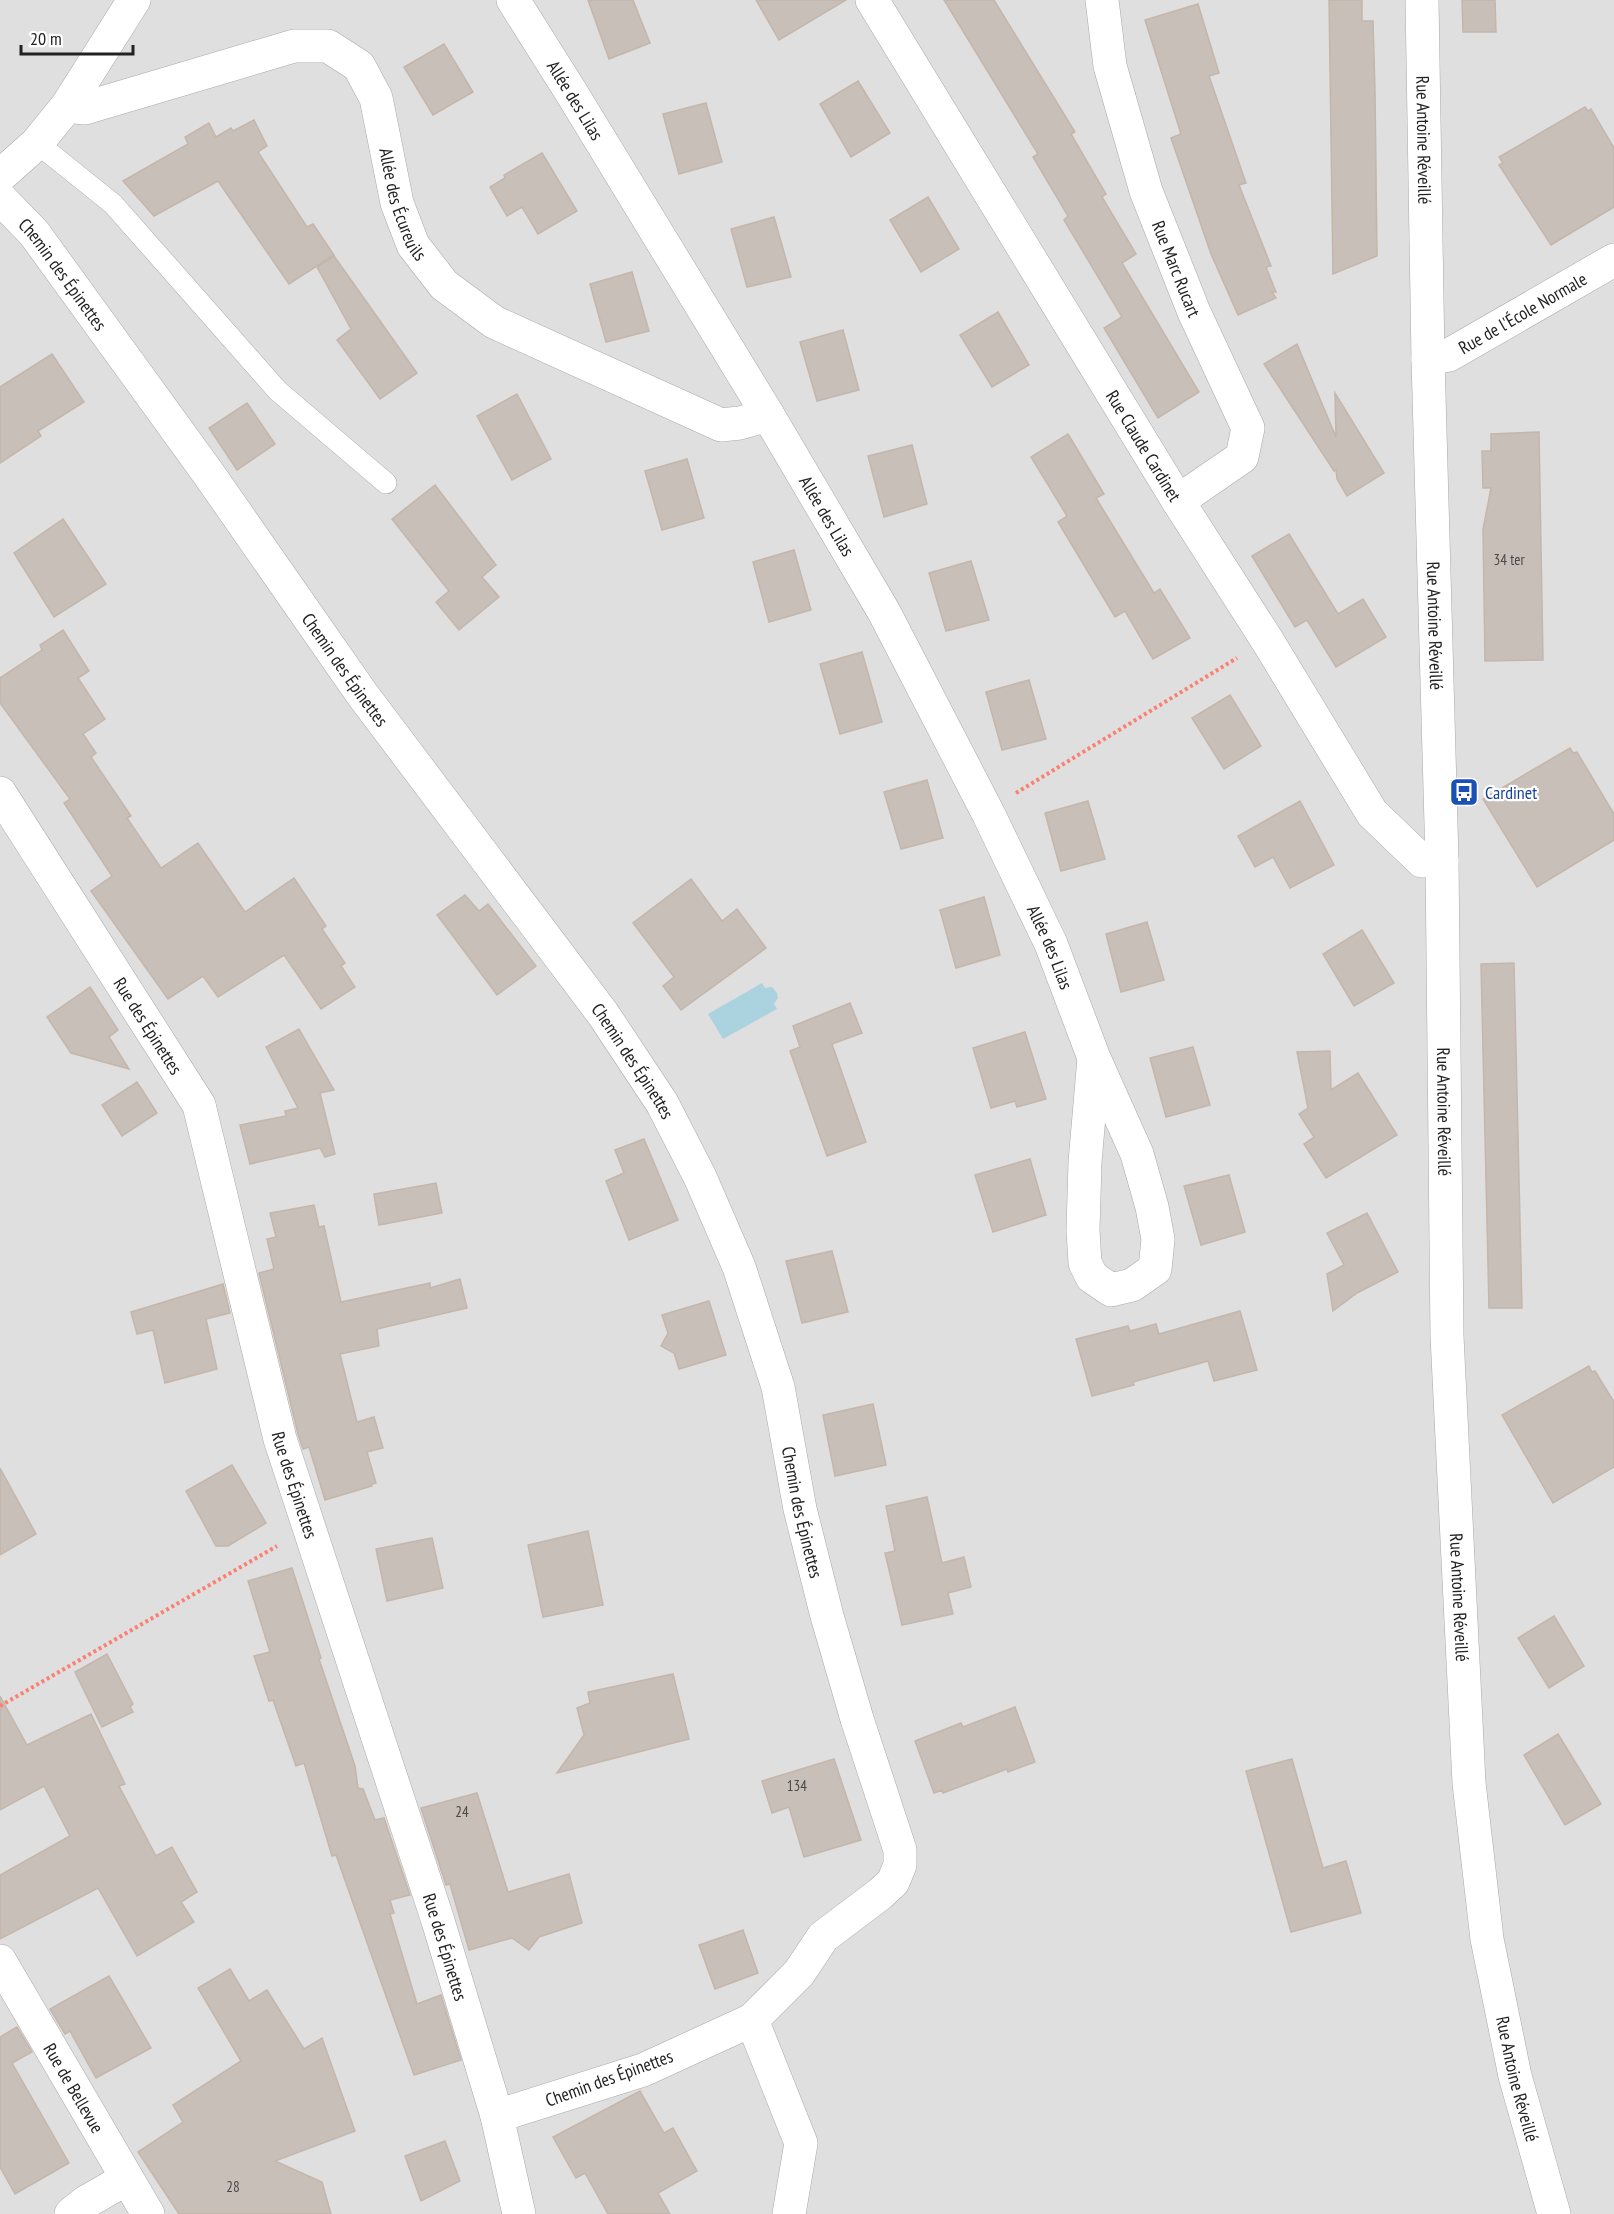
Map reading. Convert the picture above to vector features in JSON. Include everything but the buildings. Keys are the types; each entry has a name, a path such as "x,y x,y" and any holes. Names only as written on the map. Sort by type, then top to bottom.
{"street":[{"path":"0,176 37,143 67,106 134,0"},
{"name":"Allée des Lilas","path":"513,0 572,92 768,415 884,612 987,810 1051,944 1094,1058 1137,1154 1158,1239 1155,1269 1132,1285 1111,1290 1092,1277 1085,1263 1084,1162 1094,1058"},
{"name":"Rue Claude Cardinet","path":"872,0 1178,501 1267,640 1372,813 1422,861 1442,860"},
{"name":"Rue Marc Rucart","path":"1102,0 1110,66 1146,191 1194,312 1248,428 1242,457 1178,501"},
{"name":"Rue Antoine Réveillé","path":"1422,0 1428,359 1442,860 1446,1336 1469,1783 1487,1939 1515,2076 1554,2214"},
{"name":"Allée des Écureuils","path":"67,106 85,108 294,46 328,46 359,66 376,98 397,203 413,245 444,285 494,322 721,425 740,423 768,415"},
{"name":"Chemin des Épinettes","path":"0,198 34,233 208,473 362,694 603,1014 662,1103 700,1177 739,1267 778,1387 800,1509 827,1616 857,1719 900,1850 900,1865 893,1882 823,1937 799,1973 752,2020 643,2070 497,2116"},
{"name":"Rue de l'École Normale","path":"1428,359 1449,355 1614,260"},
{"name":"Rue des Épinettes","path":"0,793 199,1105 280,1439 438,1921 497,2116 519,2214"},
{"name":"Rue de Bellevue","path":"0,1961 148,2214"},
{"path":"752,2020 801,2143 789,2214"},
{"path":"71,2214 86,2202 126,2179"}],"lane":[{"path":"37,143 113,204 278,391 386,483"}],"path":[{"path":"987,810 1267,640"},
{"path":"0,1706 309,1528"}],"shaded area":[{"path":"0,0 1614,0 1614,2214 0,2214"}],"water":[{"path":"762,983 765,988 772,987 777,993 778,998 774,1004 777,1009 723,1039 708,1014"}],"place":[{"name":"Cardinet","path":"1464,792"}]}
